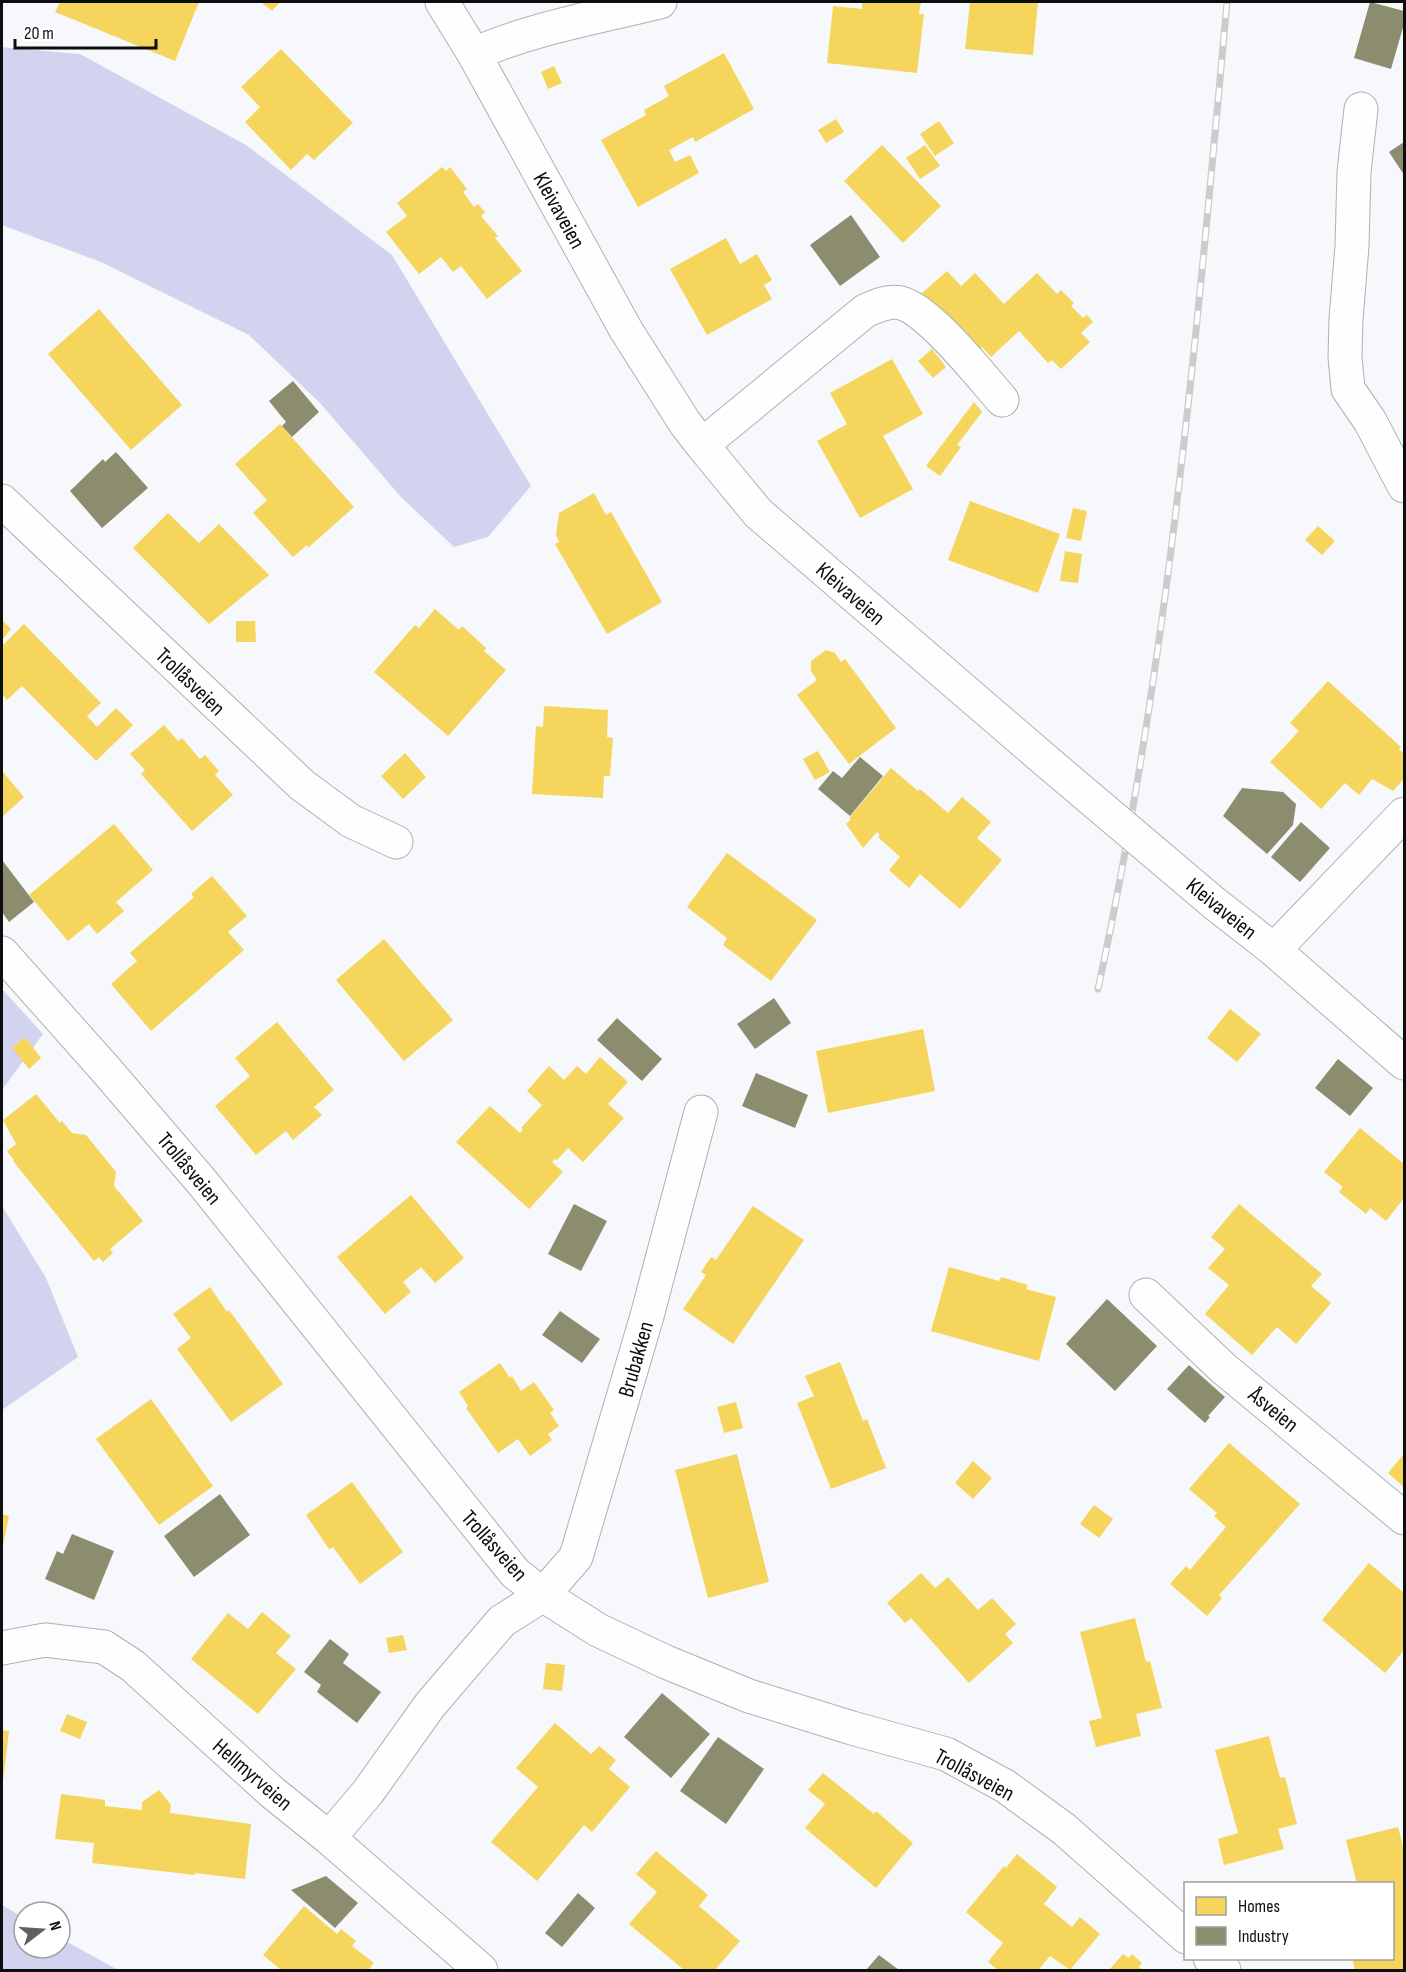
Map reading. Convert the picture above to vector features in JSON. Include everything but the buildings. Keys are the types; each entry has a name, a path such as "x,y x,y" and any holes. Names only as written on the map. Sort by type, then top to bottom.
{"street":[{"name":"Kleivaveien","path":"442,2 474,54 626,330 685,423 758,513 1052,766 1214,903 1274,950 1404,1063"},
{"path":"474,54 501,42 534,32 660,2"},
{"path":"1361,109 1354,172 1352,246 1346,319 1345,357 1348,389 1370,421 1404,486"},
{"path":"702,445 866,311 881,304 899,303 914,308 933,324 1002,400"},
{"name":"Trollåsveien","path":"2,501 302,784 351,821 396,842"},
{"path":"1274,950 1404,814"},
{"name":"Trollåsveien","path":"2,953 202,1182 515,1573 543,1595 598,1630 666,1662 749,1696 946,1754 1005,1786 1064,1829 1184,1936"},
{"name":"Brubakken","path":"328,1838 368,1792 430,1705 502,1621 543,1595 576,1557 687,1174 701,1112"},
{"name":"Åsveien","path":"1146,1295 1223,1368 1404,1518"},
{"name":"Hellmyrveien","path":"2,1648 45,1640 104,1647 133,1666 273,1793 481,1971"},
{"path":"1211,1960 1224,1971"}],"shaded area":[{"path":"2,47 80,54 246,145 392,255 531,486 488,537 454,547 401,497 320,403 249,335 101,262 2,225"},
{"path":"2,989 43,1034 2,1090"},
{"path":"2,1206 46,1278 78,1357 2,1410"},
{"path":"2,1905 12,1911 12,1960 72,1960 72,1945 118,1970 2,1970"}],"railway":[{"path":"1098,989 1122,867 1162,621 1178,498 1227,2"}]}
